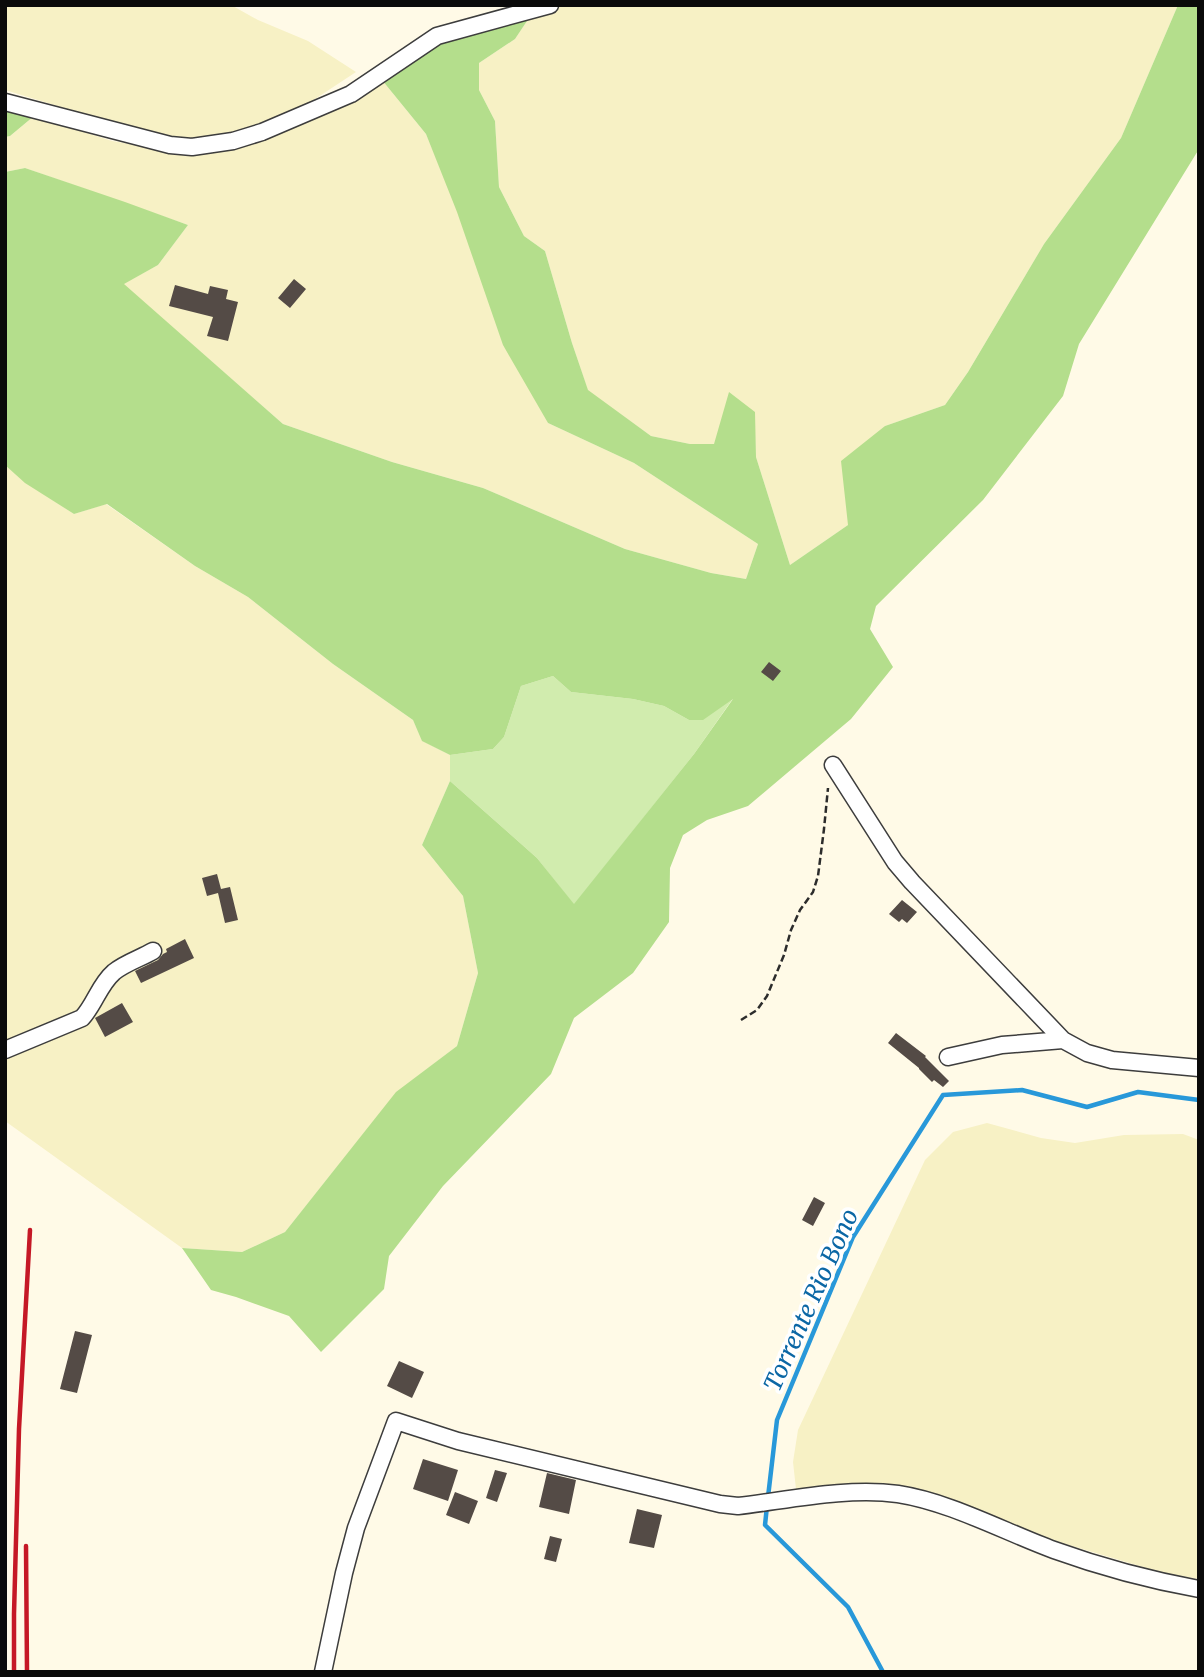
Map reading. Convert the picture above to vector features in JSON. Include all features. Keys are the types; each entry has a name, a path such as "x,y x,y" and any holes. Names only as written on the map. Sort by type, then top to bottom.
{"street":[{"path":"5,103 170,145 192,147 233,141 262,132 351,94 437,36 550,5"},
{"path":"833,765 903,872 1063,1040 1087,1053 1112,1060 1199,1068"},
{"path":"5,1050 82,1018 114,972 153,951"},
{"path":"947,1057 1002,1045 1063,1040"},
{"path":"323,1672 356,1528 396,1421 458,1441 738,1506 853,1492 898,1494 942,1506 1056,1550 1155,1581 1199,1589"}],"path":[{"path":"741,1020 757,1010 767,996 776,979 791,930 800,910 813,892 818,876 824,829 828,774 833,765"}],"shaded area":[{"path":"5,5 231,5 258,20 308,41 356,72 312,101 244,132 176,142 5,90"},
{"path":"568,5 1178,5 1121,138 1044,244 968,372 945,405 885,426 848,525 790,565 756,457 754,412 714,444 690,444 651,436 588,391 545,251 524,236 499,187 495,121 479,90 479,63 515,39 531,15"},
{"path":"382,80 426,134 548,423 634,463 758,544 746,579 711,573 625,549 483,488 392,462 283,424 123,284 158,265 188,225 25,168 5,172 5,137 10,136 34,116 112,141 178,152 234,147"},
{"path":"5,465 25,482 74,514 106,504 195,566 248,597 333,664 413,720 423,741 450,755 450,781 422,845 463,896 478,973 457,1046 396,1093 285,1232 242,1252 182,1248 5,1121"},
{"path":"987,1123 1041,1138 1075,1143 1124,1135 1183,1134 1199,1140 1199,1579 1160,1572 1062,1543 947,1500 854,1485 796,1489 793,1462 798,1430 925,1160 953,1132"}],"green space":[{"path":"1178,5 1199,5 1199,149 1079,344 1063,396 983,500 876,606 870,629 893,667 851,719 748,806 707,820 683,835 670,868 669,922 633,973 574,1018 551,1074 443,1186 389,1256 384,1289 321,1352 289,1316 211,1290 182,1248 242,1252 285,1232 396,1092 457,1046 478,973 463,896 422,845 450,781 537,858 574,904 694,754 733,699 703,720 689,720 664,706 633,699 571,692 553,676 521,686 504,737 493,749 450,755 422,741 413,720 333,664 248,597 195,566 107,504 74,514 25,483 5,465 5,172 25,168 188,225 158,265 124,284 283,424 392,462 483,488 625,549 711,573 746,579 758,544 634,463 548,423 503,345 457,212 426,134 382,80 431,46 531,15 515,39 479,63 479,90 495,121 499,187 524,236 545,251 588,390 651,436 690,444 714,444 729,392 755,412 756,457 790,565 848,525 841,461 885,426 945,405 968,372 1044,244 1121,138"},
{"path":"5,108 34,116 10,136 5,137"},
{"path":"553,676 571,692 633,699 664,706 689,720 734,697 694,754 574,905 537,858 450,781 450,755 493,749 504,737 521,686"}],"building":[{"path":"294,279 306,289 290,308 278,298"},
{"path":"175,285 208,294 210,286 228,290 226,299 238,302 228,341 207,336 213,317 169,306"},
{"path":"769,662 781,671 773,681 761,672"},
{"path":"217,874 221,889 230,887 238,920 225,923 218,893 207,896 202,878"},
{"path":"902,900 917,912 907,923 902,919 899,922 889,914"},
{"path":"185,939 194,958 141,983 135,971 158,960 167,952 166,949"},
{"path":"122,1003 133,1022 105,1037 95,1018"},
{"path":"896,1033 926,1056 949,1081 943,1087 934,1080 932,1082 888,1043"},
{"path":"814,1197 825,1203 813,1226 802,1220"},
{"path":"75,1331 92,1335 77,1393 60,1389"},
{"path":"399,1361 424,1372 412,1398 387,1386"},
{"path":"423,1459 458,1470 448,1501 413,1489"},
{"path":"495,1470 507,1473 497,1502 486,1498"},
{"path":"547,1473 576,1480 569,1514 539,1507"},
{"path":"455,1492 478,1501 469,1524 446,1515"},
{"path":"637,1509 662,1515 654,1548 629,1543"},
{"path":"550,1536 562,1539 556,1562 544,1559"}],"waterway":[{"name":"Torrente Rio Bono","path":"768,1497 777,1420 853,1237 943,1095 1022,1090 1087,1107 1138,1092 1199,1100"},
{"name":"Torrente Rio Bono","path":"767,1506 765,1525 848,1607 883,1672"}],"railway":[{"path":"14,1672 19,1429 30,1230"},
{"path":"26,1546 27,1672"}]}
